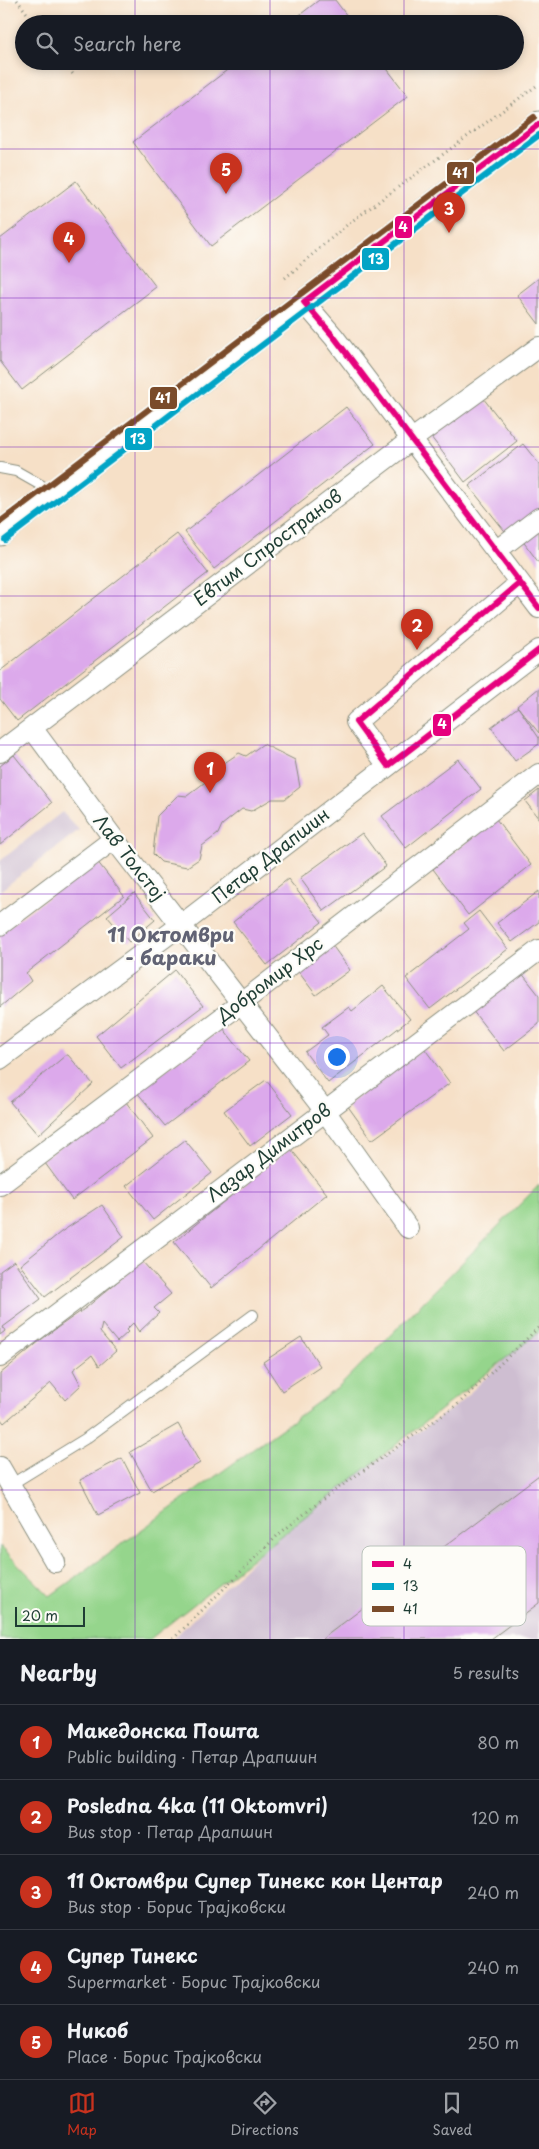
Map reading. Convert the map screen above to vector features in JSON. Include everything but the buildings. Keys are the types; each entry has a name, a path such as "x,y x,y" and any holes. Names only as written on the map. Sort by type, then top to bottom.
{"street":[{"path":"0,533 539,124"},
{"path":"304,302 334,337 410,440 539,608"},
{"name":"Евтим Спространов","path":"0,752 410,440 539,347"},
{"path":"496,551 539,518"},
{"path":"388,766 356,722 520,583"},
{"name":"Петар Драпшин","path":"0,1059 181,925 539,650"},
{"name":"Лав Толстој","path":"32,728 240,1004 325,1111 408,1228"},
{"name":"Добромир Хрс","path":"0,1185 240,1004 539,774"},
{"path":"0,925 114,839"},
{"name":"Лазар Димитров","path":"0,1357 539,950"},
{"path":"0,1467 54,1562"}],"lane":[{"path":"0,468 16,471 53,492"},
{"path":"10,1485 85,1439 253,1315"}],"path":[{"path":"17,0 28,15"},
{"path":"70,70 75,77"},
{"path":"285,278 348,224 539,84"},
{"path":"173,1639 279,1534 327,1496 457,1405 539,1327"}],"shaded area":[{"path":"62,812 79,830 0,891 0,861"},
{"path":"539,1327 539,1639 173,1639 279,1534 327,1496 457,1405"}],"green space":[{"path":"539,1185 539,1332 150,1639 0,1639 0,1546 50,1596 339,1387"}],"transit line":[{"name":"41","path":"0,522 534,117"},
{"name":"4","path":"539,124 304,302 334,337 539,608"},
{"name":"13","path":"5,540 539,135"},
{"name":"4","path":"356,722 520,583"},
{"name":"4","path":"356,722 388,766 539,650"}],"place":[{"name":"Никоб","path":"226,194"},
{"name":"11 Октомври Супер Тинекс кон Центар","path":"449,233"},
{"name":"Супер Тинекс","path":"69,263"},
{"name":"Posledna 4ka (11 Oktomvri)","path":"417,650"},
{"name":"Македонска Пошта","path":"210,793"}],"district":[{"name":"11 Октомври - бараки","path":"171,946"}]}
